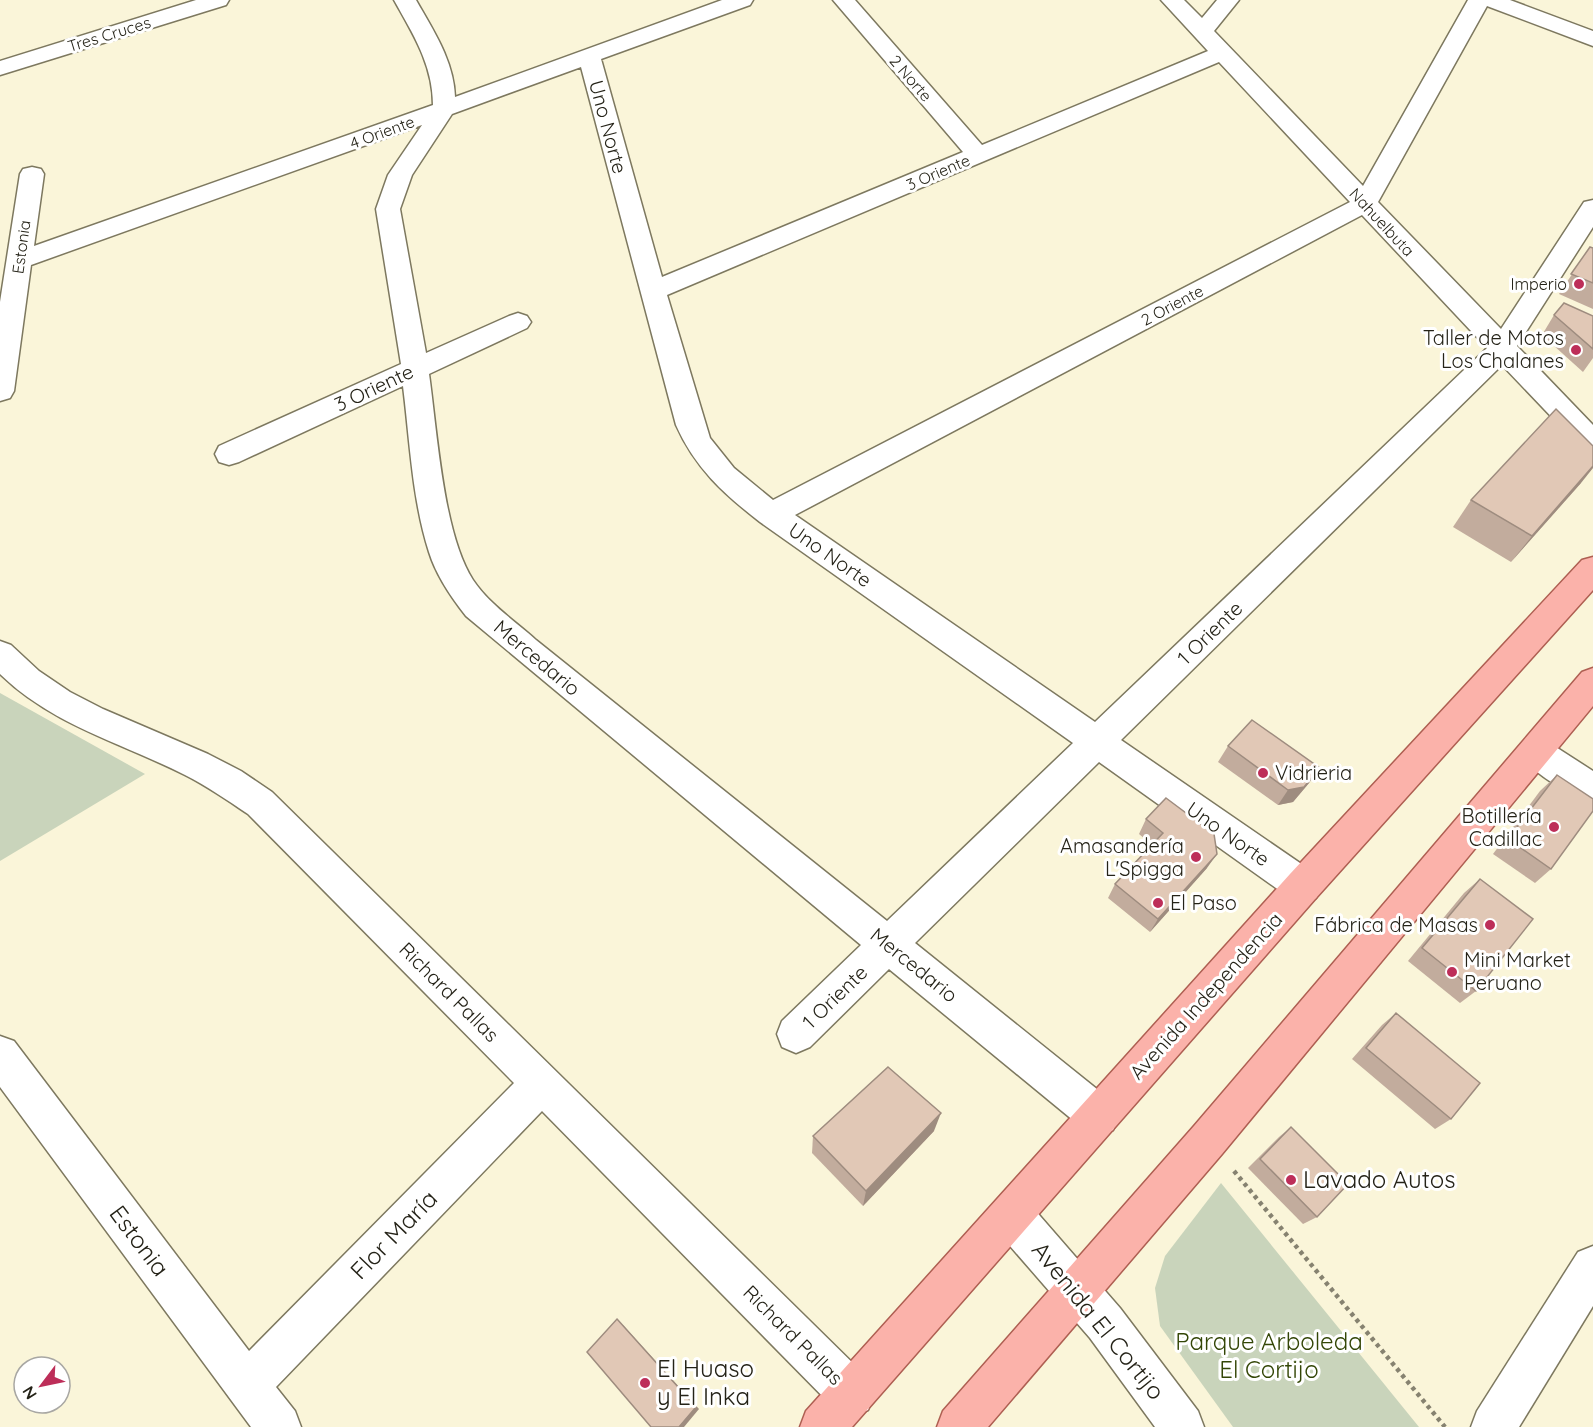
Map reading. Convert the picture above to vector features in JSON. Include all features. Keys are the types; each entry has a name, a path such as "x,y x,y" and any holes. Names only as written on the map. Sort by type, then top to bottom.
{"main road":[{"name":"Avenida Independencia","path":"822,1427 1303,886 1593,569"},
{"path":"959,1427 1208,1140 1536,752 1593,681"}],"street":[{"name":"Tres Cruces","path":"0,68 218,0"},
{"path":"405,0 432,46 439,67 444,109"},
{"name":"4 Oriente","path":"20,260 742,0"},
{"name":"2 Norte","path":"844,0 978,156"},
{"name":"Nahuelbuta","path":"1172,0 1593,443"},
{"path":"1202,32 1228,0"},
{"path":"1365,204 1479,0"},
{"path":"1491,0 1593,39"},
{"name":"3 Oriente","path":"653,291 1222,53"},
{"name":"Uno Norte","path":"589,56 698,446 728,482 1303,886"},
{"name":"Mercedario","path":"444,109 400,175 388,209 416,369 429,483 444,553 462,588 477,607 1099,1116"},
{"name":"Estonia","path":"0,392 32,174"},
{"name":"2 Oriente","path":"771,514 1365,204"},
{"name":"1 Oriente","path":"796,1034 1502,349 1593,208"},
{"name":"3 Oriente","path":"230,454 518,322"},
{"name":"Richard Pallas","path":"0,654 27,680 56,700 87,717 209,769 260,803 852,1394"},
{"path":"1536,752 1593,789"},
{"name":"Estonia","path":"0,1055 279,1427"},
{"name":"Flor María","path":"248,1385 541,1084"},
{"name":"Avenida El Cortijo","path":"1012,1216 1121,1342 1182,1427"},
{"path":"1493,1427 1593,1267"}],"path":[{"path":"1208,1140 1445,1427"}],"green space":[{"path":"0,693 145,774 0,861"},
{"name":"Parque Arboleda El Cortijo","path":"1221,1183 1419,1427 1233,1427 1160,1326 1155,1288 1165,1256"}],"building":[{"path":"1590,247 1593,248 1593,283 1571,274"},
{"path":"1564,303 1593,316 1593,349 1554,315"},
{"path":"1556,409 1593,446 1593,466 1532,536 1471,500"},
{"path":"1252,720 1320,768 1304,787 1288,790 1228,746"},
{"path":"1557,775 1593,799 1593,811 1551,869 1508,839"},
{"path":"1166,798 1214,834 1217,854 1158,919 1115,884 1163,833 1146,819"},
{"path":"1480,879 1533,919 1476,991 1422,948"},
{"path":"1396,1013 1480,1083 1451,1119 1366,1048"},
{"path":"888,1067 941,1113 866,1191 813,1136"},
{"name":"Lavado Autos","path":"1291,1127 1348,1184 1317,1217 1260,1159"},
{"name":"El Huaso y El Inka","path":"617,1319 696,1407 679,1427 651,1427 587,1352"}],"place":[{"name":"Imperio","path":"1579,284"},
{"name":"Taller de Motos Los Chalanes","path":"1576,350"},
{"name":"Vidrieria","path":"1263,773"},
{"name":"Botillería Cadillac","path":"1554,827"},
{"name":"Amasandería L'Spigga","path":"1196,857"},
{"name":"El Paso","path":"1158,903"},
{"name":"Fábrica de Masas","path":"1490,925"},
{"name":"Mini Market Peruano","path":"1452,972"},
{"name":"Lavado Autos","path":"1291,1180"},
{"name":"El Huaso y El Inka","path":"645,1383"}]}
